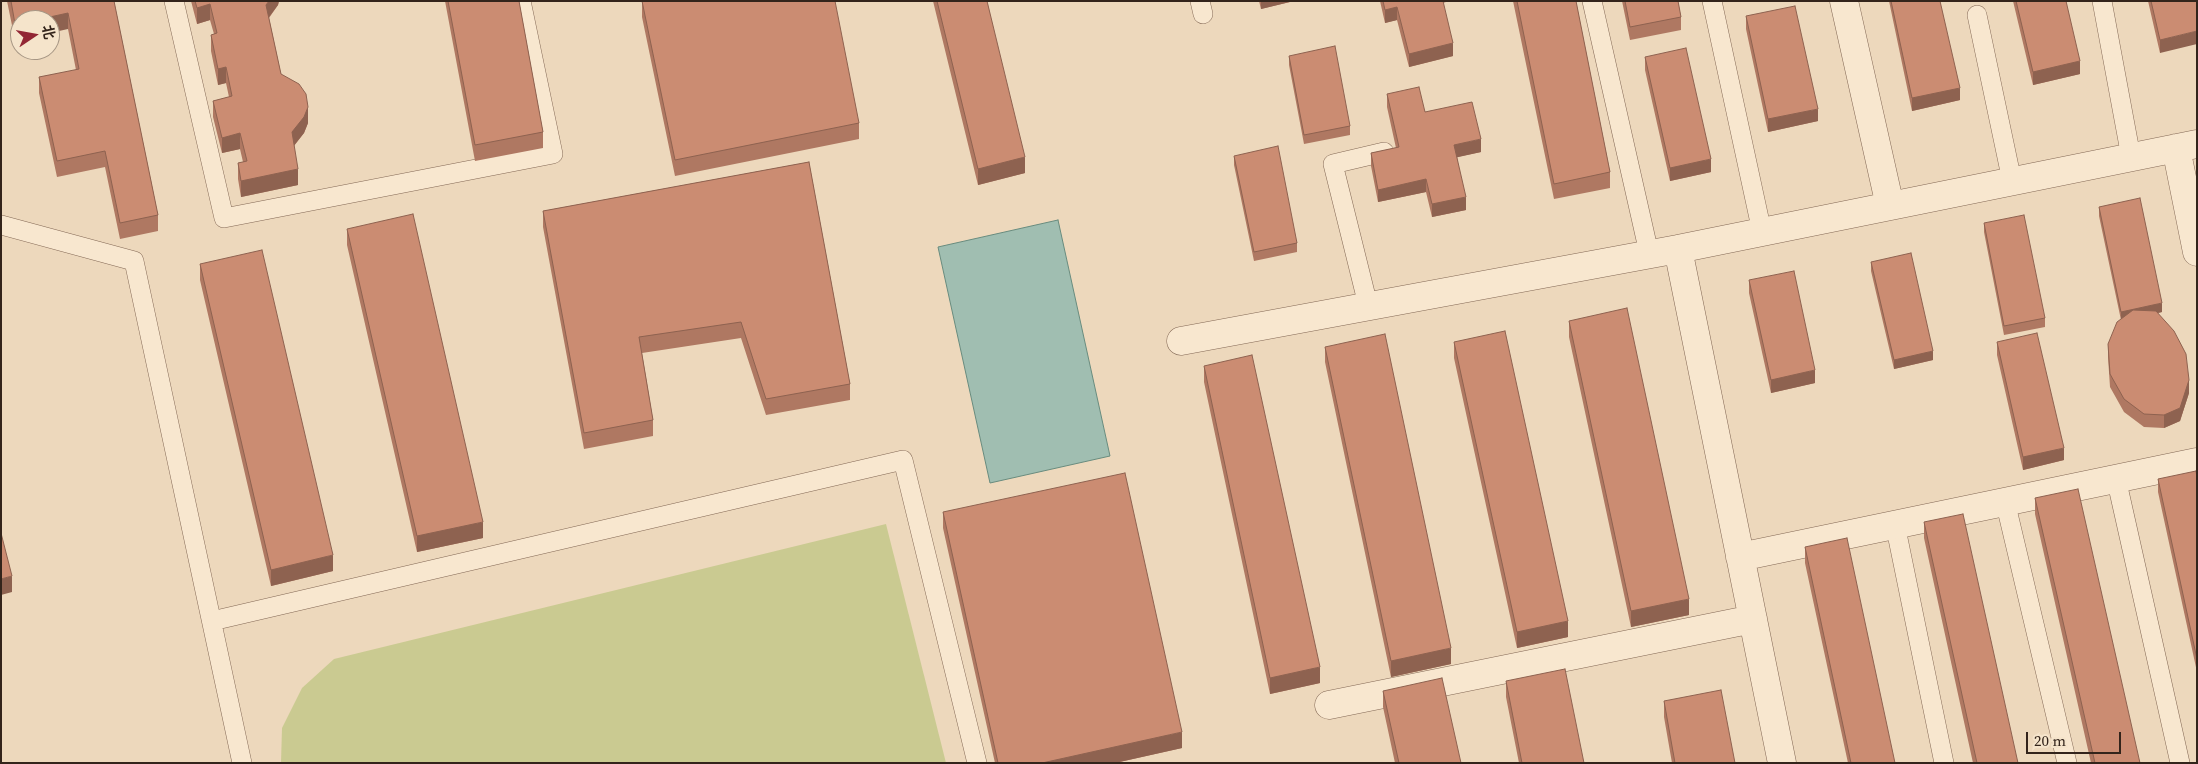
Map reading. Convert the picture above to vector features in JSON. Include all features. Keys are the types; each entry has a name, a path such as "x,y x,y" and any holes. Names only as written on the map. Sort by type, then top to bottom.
{"street":[{"path":"1844,1 1890,206"},
{"path":"1181,340 1678,249 2186,146 2197,252"},
{"path":"1678,249 1782,763"},
{"path":"1740,557 2197,462"},
{"path":"1329,705 1753,619"}],"lane":[{"path":"174,1 224,218 553,154 521,1"},
{"path":"1592,1 1649,254"},
{"path":"1712,1 1762,232"},
{"path":"2102,1 2131,157"},
{"path":"1977,15 2012,182"},
{"path":"1368,305 1333,164 1384,152"},
{"path":"1,225 134,261 242,763"},
{"path":"212,621 903,460 977,763"},
{"path":"2116,478 2180,763"},
{"path":"2005,501 2067,763"},
{"path":"1895,524 1944,763"}],"green space":[{"path":"886,524 946,763 281,763 282,728 302,688 334,659"}],"shaded area":[{"path":"1058,220 1110,456 990,483 938,247"}],"building":[{"path":"11,1 114,1 158,215 120,223 105,151 57,161 39,77 79,69 68,13 60,15 60,10 13,10"},
{"path":"195,1 269,1 266,5 281,74 299,84 306,94 308,107 304,117 292,132 298,169 241,181 238,163 247,161 240,133 222,138 213,101 232,96 226,67 218,69 211,35 217,33 210,4 197,8"},
{"path":"448,1 519,1 543,132 475,145"},
{"path":"642,1 835,1 859,123 675,160"},
{"path":"937,1 987,1 1025,157 978,169"},
{"path":"1383,1 1443,1 1453,43 1409,54 1397,7 1385,10"},
{"path":"1517,1 1576,1 1610,172 1554,184"},
{"path":"1625,1 1678,1 1681,17 1630,27"},
{"path":"1891,1 1940,1 1960,88 1912,98"},
{"path":"2016,1 2066,1 2080,61 2033,72"},
{"path":"2151,1 2197,1 2197,31 2160,40"},
{"path":"1795,6 1818,109 1768,119 1746,16"},
{"path":"1335,46 1350,126 1304,135 1289,56"},
{"path":"1686,48 1711,159 1670,168 1645,57"},
{"path":"1419,87 1425,112 1472,102 1481,139 1454,145 1466,197 1432,204 1426,179 1378,190 1371,153 1399,147 1387,94"},
{"path":"1278,146 1297,243 1254,252 1234,156"},
{"path":"809,162 850,384 766,399 741,322 639,337 653,420 584,433 543,211"},
{"path":"2140,198 2162,303 2121,312 2099,207"},
{"path":"413,214 483,522 417,536 347,229"},
{"path":"2024,215 2045,318 2004,326 1984,223"},
{"path":"262,250 333,555 271,570 200,264"},
{"path":"1911,253 1933,351 1894,360 1871,262"},
{"path":"1794,271 1815,370 1771,380 1749,280"},
{"path":"1627,308 1689,599 1631,611 1569,321"},
{"path":"2133,310 2156,311 2174,331 2186,354 2189,380 2180,408 2164,415 2144,414 2124,399 2110,374 2108,344 2117,322"},
{"path":"1505,331 1568,621 1517,632 1454,342"},
{"path":"2037,333 2064,448 2023,457 1997,342"},
{"path":"1385,334 1451,648 1391,661 1325,347"},
{"path":"1252,355 1320,667 1270,678 1204,366"},
{"path":"2196,471 2197,477 2197,659 2158,479"},
{"path":"1125,473 1182,732 1042,763 998,763 943,512"},
{"path":"2078,489 2140,763 2095,763 2035,498"},
{"path":"1963,514 2018,763 1977,763 1924,522"},
{"path":"1,533 12,576 1,579"},
{"path":"1847,538 1895,763 1851,763 1805,547"},
{"path":"1565,669 1584,763 1522,763 1506,681"},
{"path":"1442,678 1461,763 1399,763 1383,691"},
{"path":"1721,690 1735,763 1675,763 1664,701"}]}
